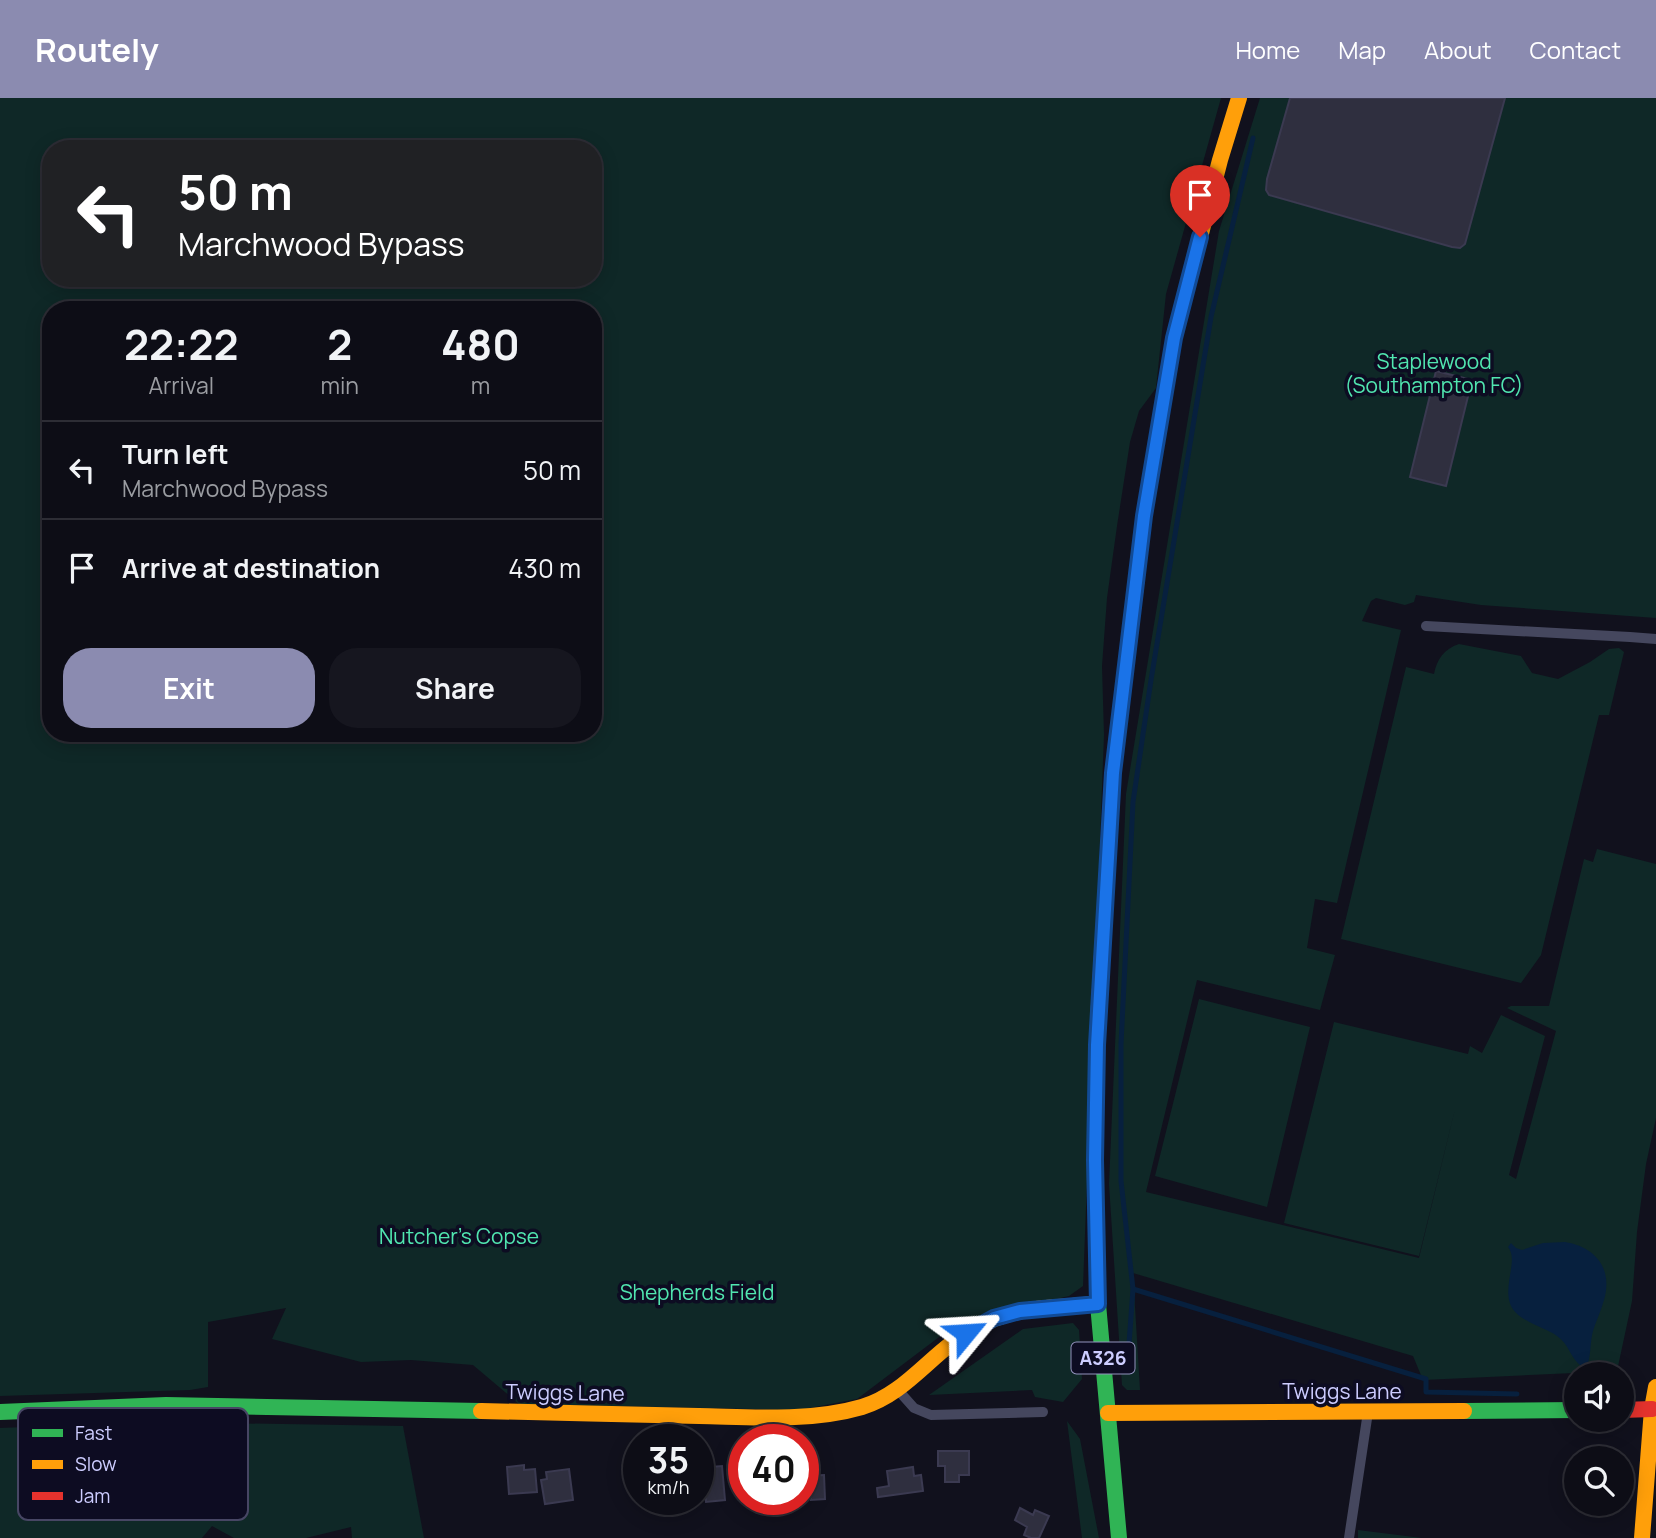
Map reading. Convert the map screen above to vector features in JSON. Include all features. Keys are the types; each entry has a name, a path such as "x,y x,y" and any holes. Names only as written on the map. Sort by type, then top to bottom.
{"street":[{"name":"A326","path":"1119,1538 1098,1304 1095,1160 1097,1045 1113,773 1144,516 1174,338 1239,98"},
{"name":"Twiggs Lane","path":"95,1408 166,1405 768,1417 835,1415 873,1404 897,1390 966,1333 994,1318 1020,1311 1098,1304"},
{"path":"1643,1538 1656,1387"},
{"path":"1634,1410 1652,1409"},
{"name":"Twiggs Lane","path":"1108,1413 1564,1410"},
{"name":"Twiggs Lane","path":"0,1412 18,1411"}],"lane":[{"path":"1426,626 1656,639"},
{"path":"897,1390 914,1408 931,1415 1043,1412"},
{"path":"1349,1538 1368,1412"}],"green space":[{"path":"0,98 1221,98 1166,294 1156,388 1139,411 1130,442 1107,598 1102,666 1104,735 1083,1286 1069,1296 959,1322 857,1399 799,1410 519,1404 473,1365 411,1360 361,1362 272,1339 286,1308 208,1322 208,1387 190,1390 0,1396"},
{"name":"Staplewood (Southampton FC)","path":"1260,98 1656,98 1656,618 1481,605 1416,595 1414,602 1405,605 1376,598 1371,601 1362,621 1401,630 1337,903 1315,899 1307,948 1335,955 1320,1010 1197,980 1146,1192 1419,1258 1456,1105 1419,1256 1284,1223 1334,1022 1468,1054 1470,1046 1482,1053 1501,1015 1545,1036 1509,1175 1516,1179 1556,1031 1507,1008 1549,1006 1584,859 1593,862 1597,849 1656,864 1656,1118 1646,1164 1637,1232 1632,1301 1619,1362 1564,1362 1564,1373 1423,1380 1413,1356 1133,1273 1140,1390 1127,1390 1122,1385 1109,1184 1126,794 1219,231"},
{"path":"1459,644 1521,656 1532,673 1558,679 1609,649 1619,648 1624,652 1609,715 1599,715 1541,955 1521,983 1341,939 1406,667 1434,674 1442,655"},
{"path":"1199,999 1310,1027 1267,1207 1155,1176"},
{"path":"1073,1323 1079,1330 1082,1379 1063,1402 1035,1397 1032,1390 929,1395 1023,1329"},
{"path":"1067,1421 1080,1439 1099,1538 1082,1538"},
{"path":"248,1424 403,1426 424,1538 352,1538 351,1527 306,1538 234,1538 212,1526 202,1538 0,1538 0,1428 18,1427 18,1520 248,1520"},
{"path":"1358,1530 1422,1538 1358,1538"}],"water":[{"path":"1565,1242 1576,1245 1593,1254 1604,1269 1606,1289 1593,1331 1588,1362 1578,1362 1561,1339 1520,1316 1511,1306 1508,1290 1512,1259 1508,1247 1511,1243 1522,1250 1543,1243"}],"building":[{"path":"1290,98 1505,98 1465,244 1460,248 1452,247 1269,195 1266,190 1267,179"},
{"path":"1436,371 1472,380 1446,486 1410,477"},
{"path":"938,1451 969,1451 969,1475 959,1475 959,1482 945,1482 945,1466 938,1466"},
{"path":"524,1465 524,1470 535,1469 537,1492 509,1494 507,1467"},
{"path":"722,1466 725,1500 714,1501 714,1467"},
{"path":"913,1467 914,1476 921,1475 923,1491 878,1497 877,1488 889,1486 887,1471"},
{"path":"569,1469 573,1500 545,1504 541,1480 547,1479 546,1472"},
{"path":"819,1475 824,1475 825,1499 819,1499"},
{"path":"1020,1508 1033,1515 1035,1510 1049,1516 1039,1538 1024,1535 1027,1527 1015,1520"}],"waterway":[{"path":"1129,1344 1133,1289 1121,1181 1121,1044 1133,802 1211,317 1253,138"},
{"path":"1133,1289 1426,1379 1426,1392 1517,1394"}],"traffic: fast":[{"path":"1099,1004 1095,1160 1098,1304 1119,1538"},
{"path":"95,1408 166,1405 481,1411"},
{"path":"1464,1411 1564,1410"},
{"path":"0,1412 18,1411"}],"traffic: slow":[{"path":"1135,593 1144,516 1174,338 1220,160 1239,98"},
{"path":"481,1411 761,1418 842,1412 862,1407 888,1395 952,1343 988,1322 1022,1311 1098,1304"},
{"path":"1642,1538 1656,1387"},
{"path":"1108,1413 1464,1411"}],"traffic: jam":[{"path":"1099,1004 1113,773 1135,593"},
{"path":"1634,1410 1652,1409"}],"route":[{"path":"966,1333 994,1318 1020,1311 1098,1304 1095,1160 1097,1045 1113,773 1144,516 1174,338 1200,237"}],"park label":[{"name":"Nutcher's Copse","path":"459,1236"},
{"name":"Shepherds Field","path":"697,1292"}]}
